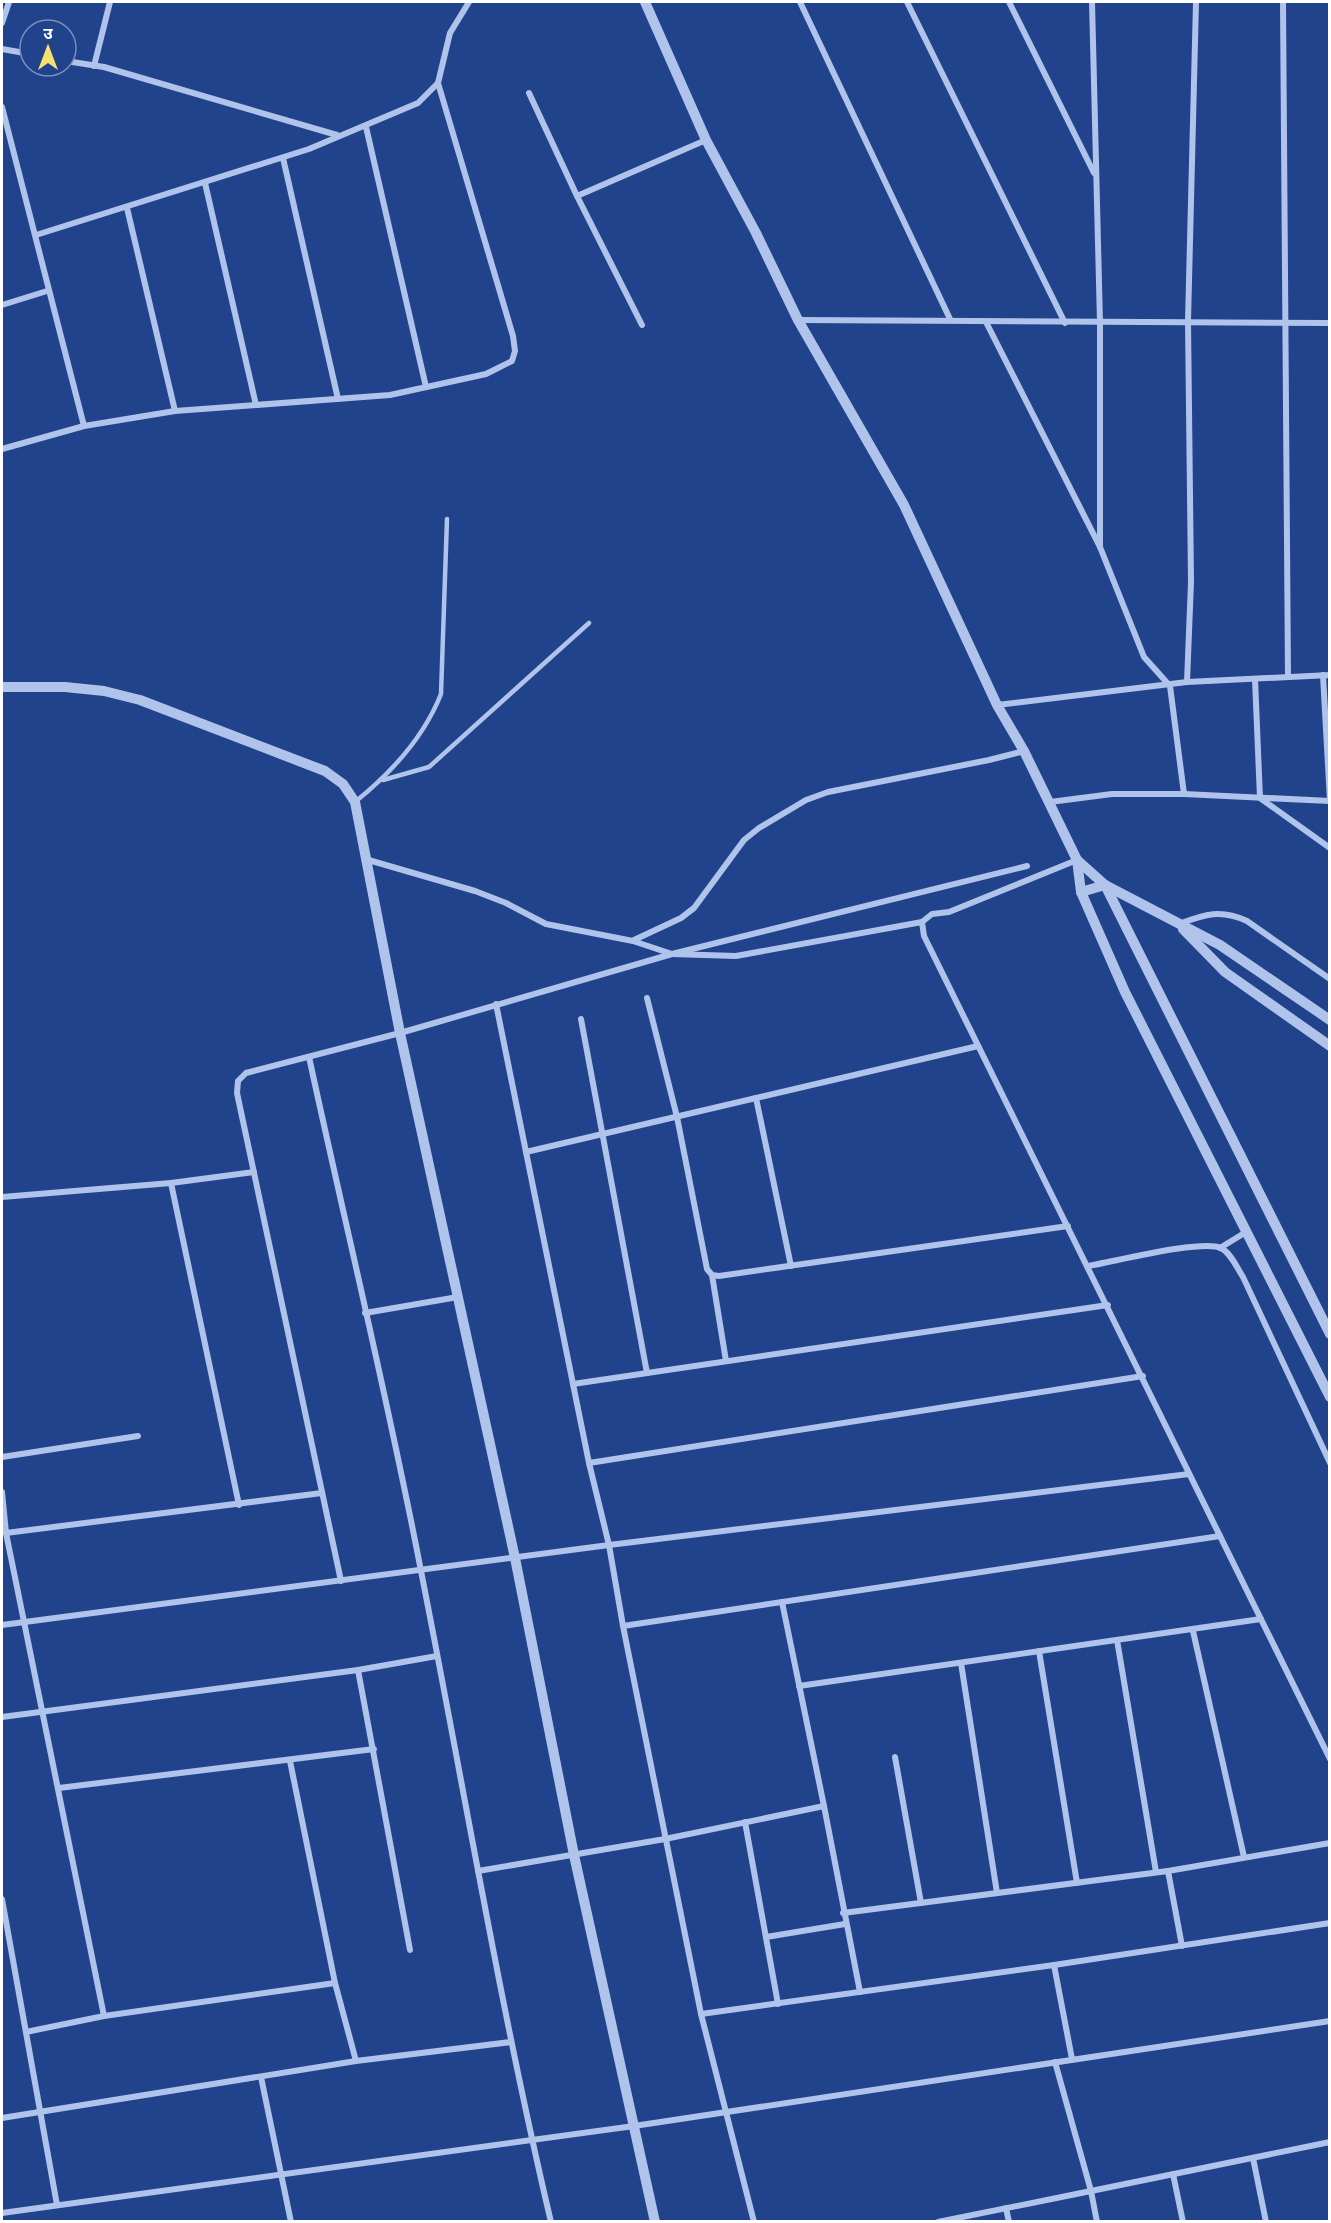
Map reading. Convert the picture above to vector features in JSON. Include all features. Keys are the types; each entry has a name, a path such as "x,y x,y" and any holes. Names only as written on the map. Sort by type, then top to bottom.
{"street":[{"path":"2,23 9,2"},
{"path":"94,66 110,2"},
{"path":"2,449 84,426 175,411 390,395 486,374 512,361 515,351 438,82 450,33 469,2"},
{"path":"645,2 706,140 756,233 798,320 904,505 997,705 1050,802 1077,861 1081,892 1125,992 1329,1397"},
{"path":"800,2 950,319"},
{"path":"907,2 1065,323"},
{"path":"1009,2 1095,176"},
{"path":"1092,2 1100,323 1100,547"},
{"path":"1187,682 1191,582 1188,321 1196,2"},
{"path":"1283,2 1288,677"},
{"path":"2,49 18,52"},
{"path":"78,63 338,136"},
{"path":"36,236 283,158 366,127 418,103 438,82"},
{"path":"529,93 577,196 642,325"},
{"path":"2,107 36,236 47,291 84,426"},
{"path":"366,127 426,387"},
{"path":"577,196 706,140"},
{"path":"283,158 338,399"},
{"path":"205,183 256,405"},
{"path":"127,208 175,411"},
{"path":"2,305 47,291"},
{"path":"798,320 950,319 1065,323 1188,321 1329,323"},
{"path":"986,322 1100,547 1144,657 1170,687 1184,794"},
{"path":"997,705 1170,687 1187,682 1326,675 1329,801 1184,794 1113,794 1050,802"},
{"path":"1255,680 1260,798"},
{"path":"2,687 65,687 104,691 140,700 325,771 343,784 355,801 400,1033 515,1558 574,1855 655,2222"},
{"path":"633,941 681,918 694,908 744,840 806,800 828,792 1024,751"},
{"path":"1260,798 1329,848"},
{"path":"365,859 475,891 506,903 546,924 633,941 672,954 736,956 922,922 932,915 949,912 1077,861"},
{"path":"1077,861 1105,885 1131,896 1220,945 1329,1020"},
{"path":"341,1581 237,1093 238,1081 246,1073 400,1033 672,954 1026,866"},
{"path":"1081,892 1105,885"},
{"path":"1105,885 1329,1334"},
{"path":"1179,924 1208,913 1232,914 1247,921 1329,979"},
{"path":"922,922 924,936 1143,1376 1329,1759"},
{"path":"1179,924 1225,972 1329,1046"},
{"path":"647,998 677,1117 707,1269 712,1275 726,1361"},
{"path":"496,1004 573,1384 609,1545 622,1626 701,2014 754,2222"},
{"path":"581,1019 647,1373"},
{"path":"526,1152 978,1046"},
{"path":"309,1057 421,1570 511,2042 551,2222"},
{"path":"756,1098 790,1266"},
{"path":"2,1197 171,1183 254,1172"},
{"path":"171,1183 239,1505"},
{"path":"712,1275 718,1276 1068,1226"},
{"path":"1088,1266 1190,1248 1220,1248 1246,1232"},
{"path":"1220,1248 1228,1253 1243,1277 1329,1463"},
{"path":"365,1313 458,1297"},
{"path":"573,1384 1108,1305"},
{"path":"590,1463 1143,1376"},
{"path":"2,1457 138,1436"},
{"path":"2,1625 609,1545 1189,1474"},
{"path":"2,1492 6,1533 26,1622 104,2016"},
{"path":"6,1533 322,1493"},
{"path":"622,1626 1220,1536"},
{"path":"782,1602 860,1992"},
{"path":"799,1686 1193,1631 1261,1619"},
{"path":"1193,1631 1244,1857"},
{"path":"1117,1640 1156,1872"},
{"path":"1039,1651 1077,1883"},
{"path":"2,1717 358,1670 436,1656"},
{"path":"961,1663 997,1893"},
{"path":"358,1670 410,1950"},
{"path":"59,1788 374,1749"},
{"path":"895,1757 921,1903"},
{"path":"290,1761 335,1983 356,2061"},
{"path":"478,1871 665,1839 824,1806"},
{"path":"745,1822 778,2004"},
{"path":"843,1913 1168,1871 1329,1844"},
{"path":"1168,1871 1182,1946"},
{"path":"2,1899 57,2205"},
{"path":"701,2014 1054,1965 1329,1923"},
{"path":"766,1937 845,1924"},
{"path":"1054,1965 1072,2059"},
{"path":"26,2032 104,2016 335,1983"},
{"path":"2,2213 634,2126 1329,2020"},
{"path":"2,2118 356,2061 511,2042"},
{"path":"1055,2062 1091,2191 1097,2222"},
{"path":"261,2077 283,2174 291,2222"},
{"path":"938,2222 1329,2142"},
{"path":"1253,2158 1266,2222"},
{"path":"1173,2174 1183,2222"},
{"path":"1006,2208 1009,2222"}],"lane":[{"path":"355,801 383,780 400,760 435,708 441,694 447,519"},
{"path":"383,780 429,767 589,622"}]}
